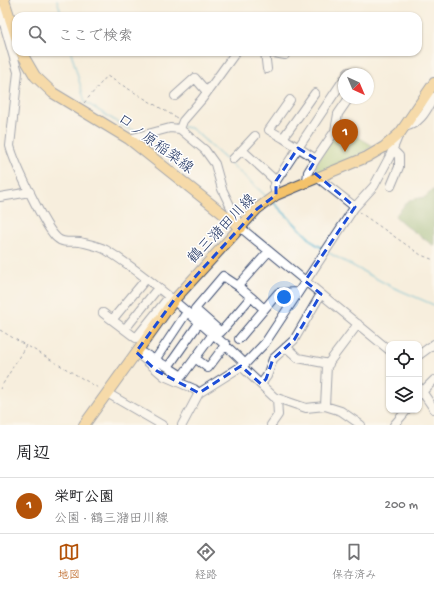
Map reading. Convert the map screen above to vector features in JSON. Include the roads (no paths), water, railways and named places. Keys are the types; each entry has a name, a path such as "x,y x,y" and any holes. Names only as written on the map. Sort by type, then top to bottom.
{"main road":[{"path":"4,0 12,25"},
{"name":"口ノ原稲築線","path":"23,56 31,71 58,98 129,138 241,228"},
{"name":"鶴三潴田川線","path":"84,425 137,351 171,299 241,228 257,209 276,195 367,157 384,147 402,130 434,83"}],"street":[{"path":"0,10 12,51"},
{"path":"13,56 18,72 10,146 12,154 30,192 50,230 59,240 80,242 105,250 146,279 226,344 269,394 306,408 326,406 341,412 361,425"},
{"path":"129,138 181,125 208,92 233,56"},
{"path":"267,56 267,69"},
{"path":"174,96 194,78 208,92"},
{"path":"276,195 274,187 276,181 338,88"},
{"path":"283,138 314,93"},
{"path":"182,425 199,393 243,365 265,343 354,208 374,186 402,130 413,125 423,116 434,97"},
{"path":"290,100 269,130 316,159"},
{"path":"307,181 308,172 335,131 338,114 345,104"},
{"path":"181,125 205,150 215,164 222,189 241,228 386,347"},
{"path":"233,159 255,136"},
{"path":"242,150 276,181"},
{"path":"391,186 400,161 399,156 393,150"},
{"path":"317,177 354,208"},
{"path":"0,197 30,192"},
{"path":"238,286 268,251"},
{"path":"250,298 221,332 195,309 223,276 238,286 264,309"},
{"path":"112,320 146,279"},
{"path":"124,330 158,288"},
{"path":"239,339 278,293 298,292"},
{"path":"261,384 267,376 273,359 296,337 322,294"},
{"path":"103,313 136,338 171,299"},
{"path":"155,360 187,312"},
{"path":"168,367 199,323"},
{"path":"326,406 329,364 358,324"},
{"path":"137,351 182,376 213,334"},
{"path":"195,358 208,368 226,344"},
{"path":"422,353 434,344"},
{"path":"286,348 298,358 329,364"},
{"path":"137,351 164,376 194,389 199,393"},
{"path":"422,389 434,380"},
{"path":"107,392 162,425"},
{"path":"422,394 434,409"},
{"path":"271,425 278,415 277,398"},
{"path":"394,425 404,413"}],"waterway":[{"path":"57,0 61,12"},
{"path":"72,56 85,102 127,128 139,132"},
{"path":"183,127 191,128 267,197"},
{"path":"273,202 314,243 324,249"},
{"path":"329,253 390,286 434,305"}],"place":[{"name":"栄町公園","path":"345,152"}]}
